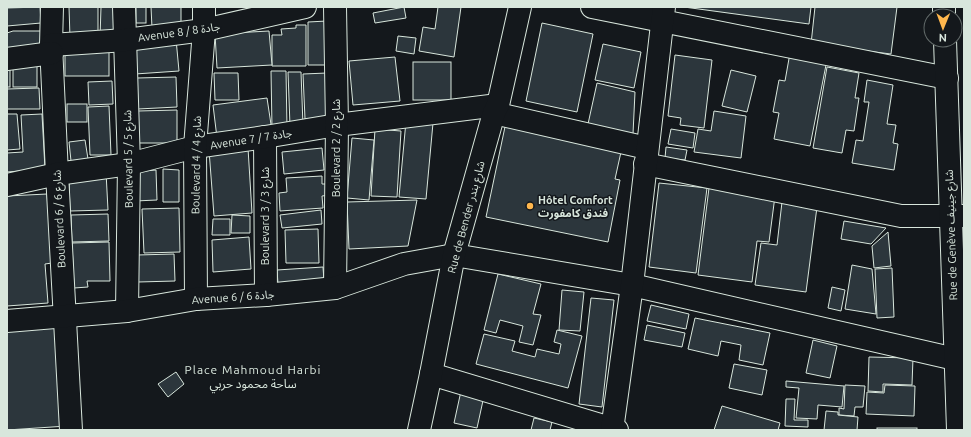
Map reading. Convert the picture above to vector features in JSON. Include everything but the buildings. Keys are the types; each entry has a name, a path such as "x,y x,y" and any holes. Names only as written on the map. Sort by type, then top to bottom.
{"street":[{"name":"Boulevard 6 / شارع 6","path":"52,7 51,49 71,430"},
{"name":"Boulevard 5 / شارع 5","path":"124,7 129,164 127,311"},
{"name":"Boulevard 4 / شارع 4","path":"196,299 195,147 204,30 204,7"},
{"name":"Avenue 8 / جادة 8","path":"7,59 51,49 204,30 305,7"},
{"name":"Boulevard 2 / شارع 2","path":"335,7 337,125 335,288"},
{"name":"Rue de Bender شارع بندر","path":"419,430 454,255 496,109 520,7"},
{"path":"592,7 664,15 947,78"},
{"path":"431,374 614,430 664,15"},
{"name":"Rue de Genève شارع جينيف","path":"945,48 957,216 955,359 958,430"},
{"name":"Avenue 7 / جادة 7","path":"7,185 57,174 129,164 195,147 337,125 496,109 646,156 901,216 957,216"},
{"name":"Boulevard 3 / شارع 3","path":"265,137 266,296"},
{"name":"Avenue 6 / جادة 6","path":"7,321 127,311 196,299 266,296 335,288 404,264 454,255 632,285 955,359"}],"place":[{"name":"Hôtel Comfort فندق كامفورت","path":"530,206"}],"district":[{"name":"Place Mahmoud Harbi ساحة محمود حربي","path":"253,376"}]}
